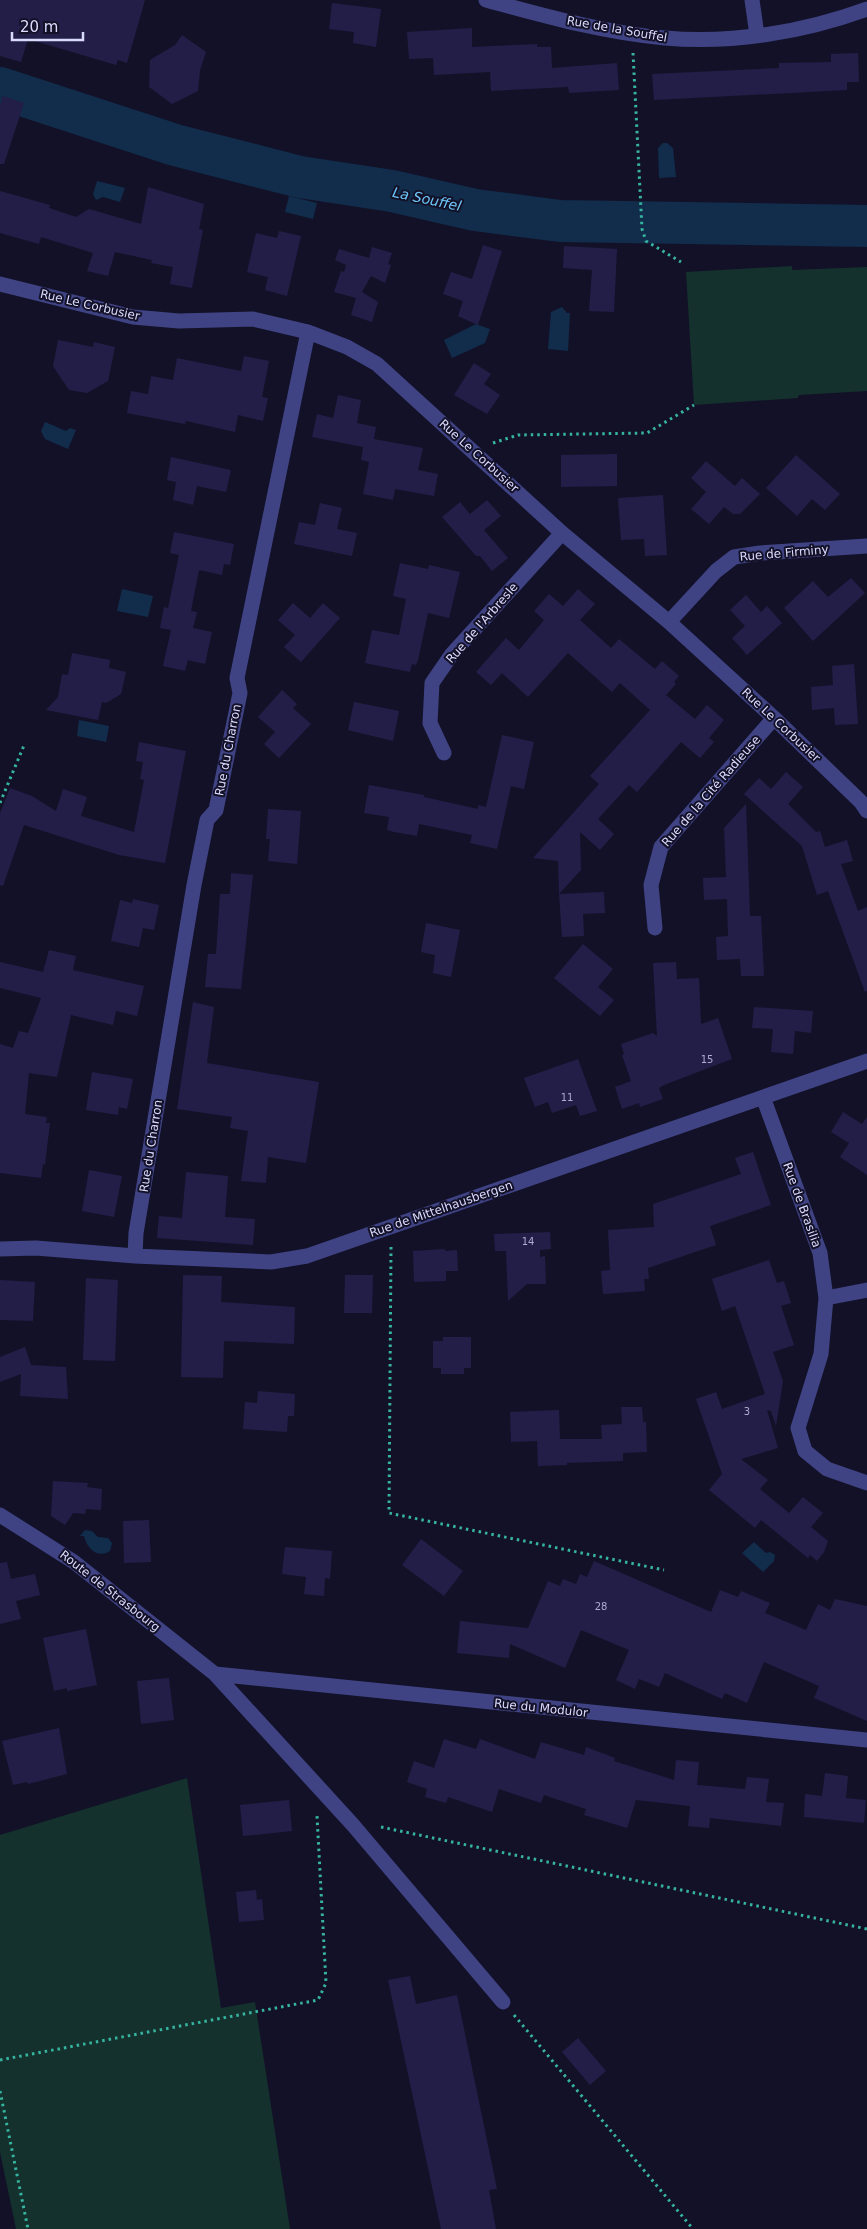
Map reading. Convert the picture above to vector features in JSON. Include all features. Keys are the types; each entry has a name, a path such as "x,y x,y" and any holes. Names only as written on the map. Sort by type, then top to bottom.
{"street":[{"name":"Rue de la Souffel","path":"486,0 577,23 632,34 691,40 757,35 812,25 867,9"},
{"path":"752,0 757,35"},
{"name":"Rue Le Corbusier","path":"0,284 133,317 180,321 254,319 308,332 348,347 377,364 474,450 562,533 669,622 774,718 861,802 867,811"},
{"name":"Rue du Charron","path":"135,1256 136,1233 194,885 207,820 216,810 240,693 237,678 308,332"},
{"name":"Rue de l'Arbresle","path":"444,752 430,723 432,683 452,654 562,533"},
{"name":"Rue de Firminy","path":"669,622 716,571 734,557 760,552 867,546"},
{"name":"Rue de la Cité Radieuse","path":"655,928 651,885 661,847 774,718"},
{"name":"Rue de Mittelhausbergen","path":"0,1248 36,1248 135,1256 271,1262 307,1256 867,1061"},
{"name":"Rue de Brasilia","path":"763,1097 820,1253 826,1298 821,1354 798,1428 805,1450 827,1469 867,1483"},
{"path":"826,1298 867,1290"},
{"name":"Route de Strasbourg","path":"0,1515 74,1562 215,1674 353,1824 503,2002"},
{"name":"Rue du Modulor","path":"215,1674 867,1740"}],"path":[{"path":"632,34 642,229 646,241 681,262"},
{"path":"474,450 518,435 647,433 694,405"},
{"path":"0,803 25,744"},
{"path":"391,1227 389,1513 664,1570"},
{"path":"0,2060 318,2000 326,1983 315,1783"},
{"path":"353,1824 387,1828 867,1930"},
{"path":"503,2002 693,2229"},
{"path":"0,2090 28,2229"}],"green space":[{"path":"792,266 792,270 867,267 867,391 694,405 686,272"},
{"path":"187,1778 221,2008 255,2002 290,2229 16,2229 0,2152 0,1835"}],"water":[{"path":"663,143 667,143 673,148 676,177 659,178 658,148"},
{"path":"97,181 125,188 120,202 103,197 96,200 93,194"},
{"path":"289,196 317,203 313,219 285,212"},
{"path":"562,307 567,313 570,313 568,351 548,349 551,312"},
{"path":"476,324 490,329 485,343 452,358 444,340"},
{"path":"45,422 66,431 70,428 76,430 68,449 45,439 41,431"},
{"path":"122,589 153,596 148,617 117,611"},
{"path":"79,720 109,726 106,742 77,736"},
{"path":"85,1530 92,1531 98,1537 108,1538 112,1543 110,1551 101,1554 90,1549 84,1536 80,1536"},
{"path":"754,1542 766,1553 770,1552 775,1555 774,1561 763,1572 742,1553"}],"building":[{"path":"0,0 145,0 127,63 118,60 116,65 28,39 21,62 0,56"},
{"path":"332,3 381,9 376,47 353,43 354,32 329,29"},
{"path":"472,28 472,47 537,44 537,47 551,47 552,68 617,63 619,90 569,93 568,87 491,91 490,72 434,75 433,58 409,59 407,32"},
{"path":"182,35 206,52 200,70 198,91 172,104 149,87 150,60 175,45"},
{"path":"858,53 859,82 847,82 847,90 654,100 652,74 779,68 779,63 831,62 831,54"},
{"path":"3,96 24,103 4,164 0,164 0,106"},
{"path":"148,187 204,204 199,229 203,230 192,288 170,284 173,267 151,263 152,260 115,252 108,276 87,271 93,253 41,237 39,244 0,233 0,191 50,205 49,208 76,217 89,209 141,224"},
{"path":"279,231 301,236 287,296 265,290 268,277 247,272 256,233 277,238"},
{"path":"483,245 502,251 478,325 458,316 463,301 443,294 451,272 472,279"},
{"path":"564,246 617,249 614,312 589,311 592,270 563,268"},
{"path":"372,247 392,253 388,264 391,265 385,283 371,276 362,292 378,302 372,322 351,315 356,298 334,292 341,271 344,272 346,265 335,260 339,249 369,258"},
{"path":"58,340 93,347 94,342 115,347 108,381 87,393 69,390 53,366"},
{"path":"244,356 269,361 262,397 268,398 263,421 238,415 235,432 186,421 185,424 127,413 131,391 148,394 151,376 173,380 177,358 241,371"},
{"path":"474,363 491,374 484,384 500,395 487,414 454,395"},
{"path":"338,395 361,400 357,423 376,427 374,439 423,448 418,470 438,474 434,496 395,489 393,500 363,494 369,462 361,460 363,447 312,437 317,414 333,418"},
{"path":"617,454 617,486 561,487 561,455"},
{"path":"796,455 840,494 825,510 812,499 797,516 766,488"},
{"path":"171,457 231,470 226,492 197,486 193,505 173,500 176,482 167,480"},
{"path":"706,461 735,486 742,478 760,494 740,514 733,514 724,507 709,524 691,509 706,492 691,478"},
{"path":"663,495 667,555 645,556 644,539 621,540 618,498"},
{"path":"487,500 501,516 484,530 508,558 492,571 480,556 476,556 442,517 460,502 470,514"},
{"path":"320,503 342,508 337,529 357,533 352,556 294,544 299,522 315,525"},
{"path":"174,532 234,544 230,565 224,564 222,575 199,570 191,611 197,612 193,628 212,632 205,664 188,660 185,671 163,666 171,630 160,628 164,607 168,608 179,555 170,553"},
{"path":"400,563 428,569 429,565 460,572 449,618 428,613 418,660 416,665 412,664 410,672 365,663 372,630 399,635 406,599 393,596"},
{"path":"851,578 865,593 813,641 784,608 813,581 828,597"},
{"path":"578,589 595,604 580,620 611,648 619,639 655,669 662,661 679,676 674,682 676,684 666,695 695,719 707,705 724,720 709,738 714,742 700,758 681,742 637,792 629,785 598,819 614,834 600,850 580,832 581,870 559,894 558,861 533,858 599,784 590,776 650,710 620,683 612,692 568,653 528,697 502,673 491,685 476,672 506,638 519,650 544,620 534,611 549,594 563,606"},
{"path":"746,595 761,612 767,606 782,623 747,655 732,638 745,626 730,610"},
{"path":"293,603 310,618 323,603 340,618 301,662 284,647 295,635 278,620"},
{"path":"72,653 110,660 109,668 126,672 121,694 106,703 102,702 98,720 46,710 58,697 62,674 68,675"},
{"path":"854,664 858,724 835,725 834,708 812,710 811,687 833,685 832,666"},
{"path":"282,690 297,704 293,708 311,724 279,758 264,744 275,732 258,717"},
{"path":"354,702 399,711 393,741 348,730"},
{"path":"502,735 534,742 524,789 511,786 497,849 470,843 472,835 419,824 417,836 394,832 387,830 389,817 364,813 369,785 424,795 424,797 478,809 478,805 486,807"},
{"path":"139,742 186,751 165,863 119,855 24,825 3,886 0,885 0,813 10,788 32,796 56,811 63,789 87,797 81,816 134,832 144,780 140,779 143,762 136,761"},
{"path":"786,772 803,787 788,804 816,832 820,831 825,847 847,840 853,861 841,864 858,911 867,907 867,991 865,992 828,891 817,895 802,846 744,794 759,778 771,789"},
{"path":"746,804 750,916 761,916 764,976 741,976 740,959 717,960 716,937 728,936 727,899 704,900 703,878 726,877 724,828"},
{"path":"268,809 301,811 297,864 268,861 270,839 266,839"},
{"path":"231,873 253,875 241,989 205,987 208,954 216,954 220,894 230,894"},
{"path":"604,892 605,913 583,914 584,936 562,937 559,894"},
{"path":"133,899 159,905 154,930 143,928 139,947 111,941 120,900 132,903"},
{"path":"426,923 460,930 451,977 433,973 435,955 421,952"},
{"path":"583,944 613,969 598,987 614,1000 600,1016 554,978"},
{"path":"49,950 76,956 73,970 144,986 137,1016 116,1011 113,1025 71,1015 57,1077 29,1073 25,1114 47,1117 46,1123 50,1123 45,1165 43,1164 41,1178 0,1173 0,1044 13,1048 19,1031 28,1033 41,998 0,988 0,962 43,972"},
{"path":"676,962 677,979 699,978 701,1024 718,1018 732,1059 664,1085 659,1088 663,1099 640,1107 639,1103 622,1109 615,1087 631,1081 622,1055 624,1054 621,1044 653,1033 657,1036 653,963"},
{"path":"193,1002 214,1007 207,1063 319,1082 306,1163 268,1157 266,1183 241,1181 248,1131 230,1128 232,1117 177,1109"},
{"path":"754,1007 813,1011 811,1033 795,1031 793,1054 771,1052 773,1029 752,1028"},
{"path":"578,1059 597,1111 580,1116 576,1105 552,1113 548,1102 535,1107 524,1078"},
{"path":"92,1072 133,1079 127,1109 119,1107 118,1115 86,1110"},
{"path":"843,1112 862,1124 867,1117 867,1175 840,1157 849,1143 831,1132"},
{"path":"753,1152 771,1205 710,1226 716,1245 648,1268 649,1279 644,1279 645,1291 603,1294 601,1271 610,1270 608,1230 654,1227 653,1204 741,1174 735,1158"},
{"path":"89,1170 122,1176 114,1217 82,1211"},
{"path":"186,1172 228,1176 225,1217 255,1219 253,1245 157,1238 159,1216 182,1218"},
{"path":"550,1232 551,1249 540,1250 540,1257 545,1256 546,1284 527,1284 508,1301 506,1251 495,1251 494,1234"},
{"path":"445,1249 445,1251 457,1250 458,1271 446,1271 446,1281 414,1282 413,1251"},
{"path":"769,1260 777,1283 784,1281 791,1303 781,1306 794,1345 773,1352 783,1381 776,1426 771,1411 767,1410 778,1448 741,1459 768,1480 760,1489 789,1513 803,1497 823,1513 811,1527 828,1541 824,1552 817,1561 810,1555 808,1558 761,1520 755,1528 709,1490 722,1474 696,1399 716,1392 722,1409 765,1394 735,1306 722,1311 712,1279"},
{"path":"183,1275 222,1276 221,1302 295,1307 294,1344 224,1341 223,1378 181,1377"},
{"path":"345,1275 373,1275 372,1313 344,1313"},
{"path":"86,1278 118,1280 115,1361 83,1360"},
{"path":"0,1280 35,1282 33,1321 0,1320"},
{"path":"443,1337 471,1337 471,1368 464,1368 464,1374 441,1374 441,1368 433,1368 433,1341 443,1341"},
{"path":"25,1347 31,1365 66,1367 68,1399 20,1396 21,1374 0,1382 0,1357"},
{"path":"258,1391 295,1394 294,1416 288,1416 287,1432 243,1429 245,1402 257,1403"},
{"path":"621,1407 642,1407 643,1422 646,1422 647,1452 623,1453 623,1461 538,1466 537,1441 511,1442 510,1412 559,1410 560,1439 602,1439 601,1425 622,1424"},
{"path":"53,1481 88,1483 87,1487 102,1489 101,1510 86,1509 85,1514 73,1513 65,1525 51,1516"},
{"path":"149,1520 151,1562 124,1563 123,1521"},
{"path":"421,1539 463,1571 444,1596 402,1565"},
{"path":"285,1547 332,1551 330,1579 325,1578 324,1596 304,1594 306,1577 282,1574"},
{"path":"594,1561 711,1612 720,1590 738,1597 741,1591 770,1603 765,1613 806,1630 818,1604 830,1610 835,1599 867,1606 867,1721 814,1698 819,1686 764,1662 747,1703 725,1693 722,1699 665,1673 659,1687 639,1679 635,1689 616,1680 629,1650 581,1630 565,1668 510,1644 509,1658 457,1653 460,1621 528,1628 548,1581 560,1586 563,1579 576,1584 580,1574 587,1577"},
{"path":"7,1562 11,1579 35,1574 40,1595 16,1601 21,1619 0,1624 0,1563"},
{"path":"86,1629 97,1685 67,1691 67,1688 54,1691 43,1638"},
{"path":"169,1678 174,1720 141,1724 137,1681"},
{"path":"59,1728 67,1774 28,1784 27,1782 13,1785 2,1741"},
{"path":"444,1739 476,1749 480,1739 535,1759 541,1742 584,1755 586,1747 615,1758 614,1761 674,1780 676,1760 699,1762 697,1785 745,1789 747,1777 769,1779 766,1802 784,1803 781,1826 710,1818 709,1828 688,1826 690,1806 636,1800 627,1828 584,1815 586,1809 544,1795 541,1803 499,1789 492,1812 448,1797 446,1803 425,1797 427,1789 407,1782 414,1761 434,1768"},
{"path":"825,1773 848,1776 846,1798 866,1800 864,1823 804,1817 805,1794 822,1796"},
{"path":"289,1800 292,1831 243,1836 240,1805"},
{"path":"256,1890 257,1900 262,1899 264,1920 239,1922 236,1892"},
{"path":"410,1976 416,2004 457,1995 497,2189 489,2190 496,2229 441,2229 388,1980"},
{"path":"578,2038 606,2071 590,2085 562,2052"}],"waterway":[{"name":"La Souffel","path":"0,88 175,145 300,177 392,191 475,210 560,221 867,226"}]}
